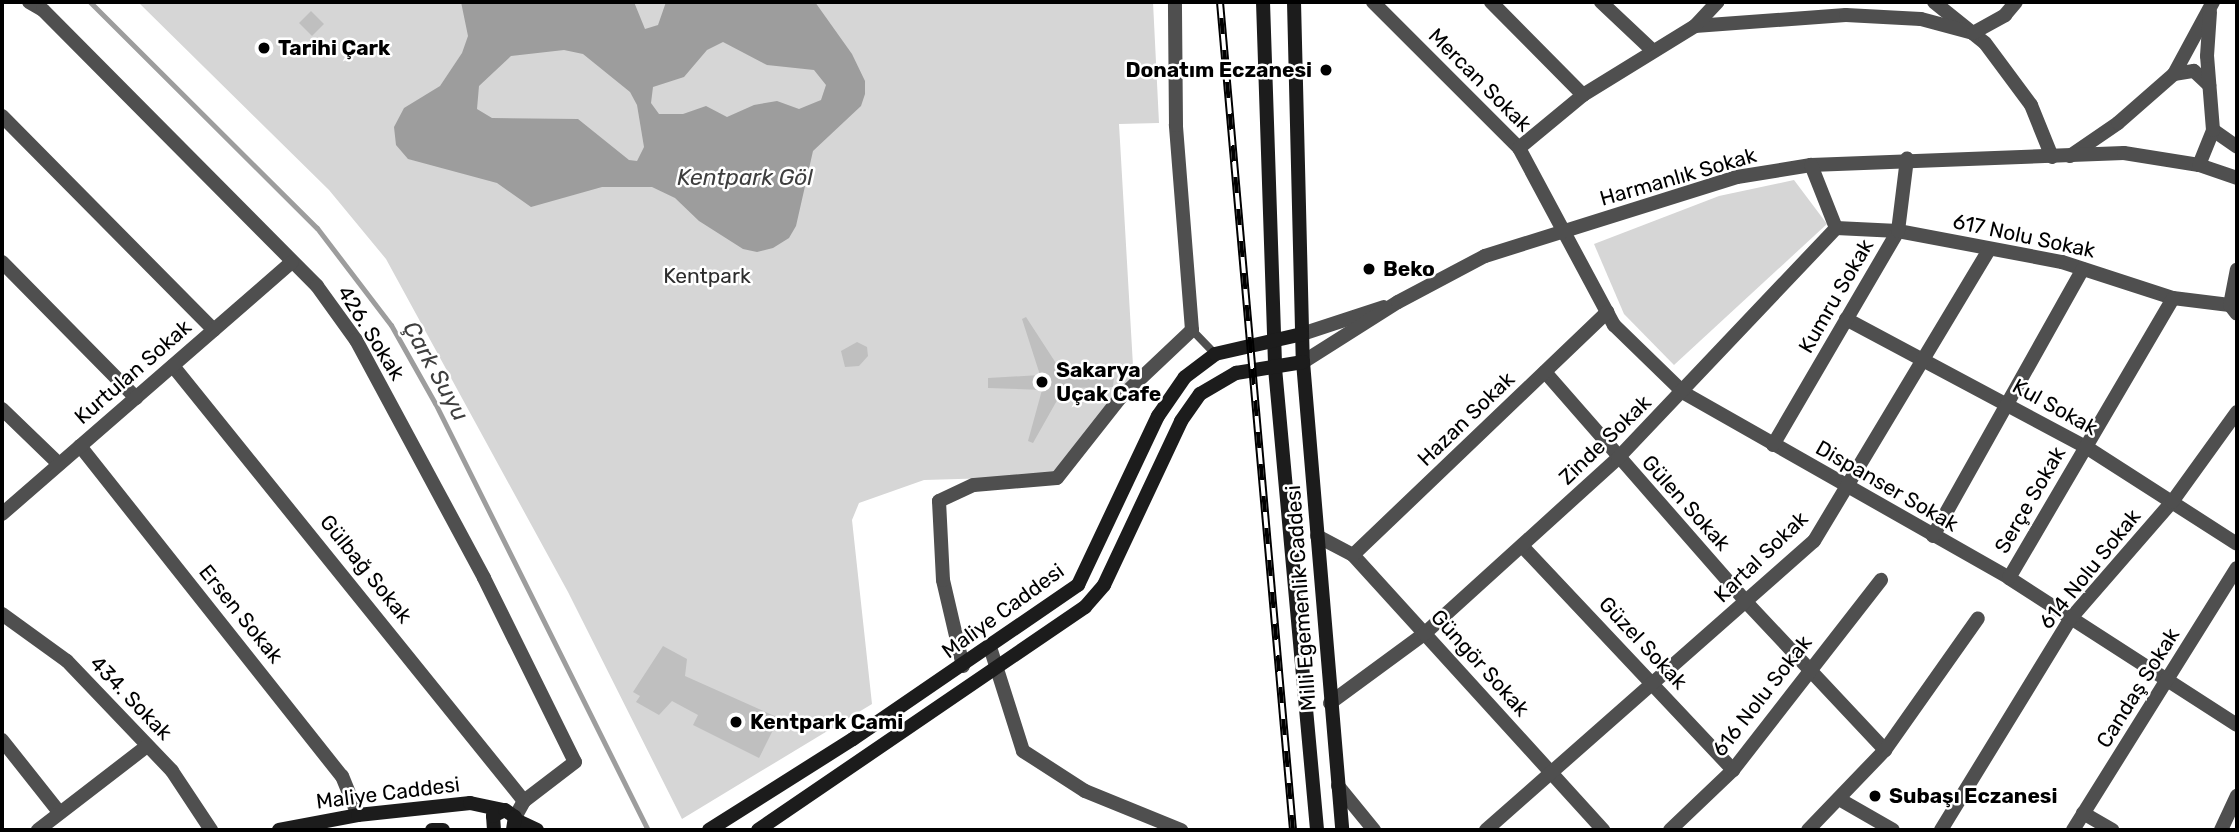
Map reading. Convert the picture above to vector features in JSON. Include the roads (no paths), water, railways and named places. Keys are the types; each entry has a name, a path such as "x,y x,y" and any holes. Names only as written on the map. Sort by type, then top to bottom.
{"main road":[{"path":"1263,2 1274,340"},
{"path":"1294,2 1302,334"},
{"name":"Maliye Caddesi","path":"709,830 963,666 1079,584 1166,402 1185,377 1216,354 1302,334"},
{"name":"Milli Egemenlik Caddesi","path":"1302,334 1342,830"},
{"name":"Milli Egemenlik Caddesi","path":"1274,340 1317,830"},
{"name":"Maliye Caddesi","path":"758,830 999,670 1096,597 1181,421 1200,394 1236,373 1303,362"},
{"name":"Maliye Caddesi","path":"279,830 358,815 470,803 537,830"},
{"path":"494,830 493,816 511,819"},
{"name":"Maliye Caddesi","path":"432,830 443,830"}],"street":[{"name":"426. Sokak","path":"29,2 52,19 317,286 356,340 484,578 575,762 524,801"},
{"path":"963,666 943,580 939,501 974,485 1057,478 1120,398 1192,330 1176,125 1175,2"},
{"name":"Mercan Sokak","path":"1373,2 1518,148 1568,232"},
{"path":"1491,2 1583,94"},
{"path":"1601,2 1653,51"},
{"path":"1518,148 1583,94 1695,26 1717,2"},
{"path":"1934,2 1985,43 2031,105 2052,157"},
{"path":"1695,26 1846,16 1921,19 1973,33 2005,15 2015,2"},
{"path":"2069,157 2118,123 2174,74 2212,7"},
{"path":"2199,165 2213,130 2209,85 2212,7"},
{"path":"2174,74 2194,71 2209,85"},
{"path":"2,116 214,330"},
{"path":"2118,123 2124,153"},
{"path":"2213,130 2237,147"},
{"name":"Harmanlık Sokak","path":"1303,362 1398,302 1485,256 1737,177 1811,164 2124,153 2199,165 2237,178"},
{"name":"Kumru Sokak","path":"1773,445 1898,231 1907,159"},
{"path":"1811,164 1836,228"},
{"name":"617 Nolu Sokak","path":"1836,228 1898,231 2083,268 2173,298 2234,310"},
{"name":"Zinde Sokak","path":"1330,704 1424,634 1618,458 1684,393 1836,228"},
{"name":"Dispanser Sokak","path":"1568,232 1614,325 1684,393 2009,578 2237,725"},
{"name":"Kartal Sokak","path":"1486,830 1652,682 1747,603 1814,541 1849,489 1989,250"},
{"path":"2,262 136,398"},
{"name":"Kurtulan Sokak","path":"2,514 292,262"},
{"path":"1933,536 2083,268"},
{"path":"2234,310 2237,270"},
{"name":"Serçe Sokak","path":"2009,578 2173,298"},
{"name":"Harmanlık Sokak","path":"1302,334 1398,302"},
{"name":"Hazan Sokak","path":"1353,555 1607,313"},
{"name":"Kul Sokak","path":"1846,319 2085,447 2237,544"},
{"name":"Gülbağ Sokak","path":"173,366 524,801"},
{"name":"Gülen Sokak","path":"1545,372 1747,603 1885,750"},
{"path":"2,409 60,464"},
{"name":"614 Nolu Sokak","path":"1941,830 2071,618 2172,502 2237,412"},
{"name":"Ersen Sokak","path":"80,446 342,776 358,815"},
{"name":"Güngör Sokak","path":"1317,536 1353,555 1603,830"},
{"name":"Güzel Sokak","path":"1521,546 1733,770"},
{"name":"Candaş Sokak","path":"2073,830 2168,683 2237,568"},
{"name":"616 Nolu Sokak","path":"1670,830 1733,770 1808,669 1881,580"},
{"name":"434. Sokak","path":"2,614 67,661 172,771 211,830"},
{"path":"1808,830 1885,750 1978,618"},
{"path":"990,647 1023,751 1085,791 1181,830"},
{"path":"2,740 59,812"},
{"path":"38,830 147,746"},
{"path":"1338,786 1374,830"},
{"path":"2221,830 2237,795"},
{"path":"1839,799 1893,830"},
{"path":"511,819 524,801"},
{"path":"2083,813 2113,830"}],"lane":[{"path":"1192,330 1216,354"}],"water":[{"name":"Kentpark Göl","path":"461,2 634,2 645,29 658,25 666,2 815,2 852,54 865,81 865,94 861,106 813,151 796,226 789,238 773,248 757,252 743,249 699,221 675,198 652,187 602,187 531,207 497,183 408,159 396,145 394,127 404,108 440,86 462,53 468,36","holes":["723,42 767,65 814,70 826,85 821,100 799,109 777,101 754,105 727,117 706,106 683,114 659,114 651,103 653,87 684,77 707,50","564,50 583,54 630,92 637,105 644,147 637,161 629,160 578,119 492,118 477,109 479,86 511,56"]}],"waterway":[{"name":"Çark Suyu","path":"90,2 317,228 391,325 435,403 648,830"}],"railway":[{"path":"1220,2 1293,830"}],"place":[{"name":"Tarihi Çark","path":"264,48"},
{"name":"Donatım Eczanesi","path":"1326,70"},
{"name":"Beko","path":"1369,269"},
{"name":"Sakarya Uçak Cafe","path":"1042,382"},
{"name":"Kentpark Cami","path":"736,722"},
{"name":"Subaşı Eczanesi","path":"1875,796"}],"park label":[{"name":"Kentpark","path":"707,276"}]}
